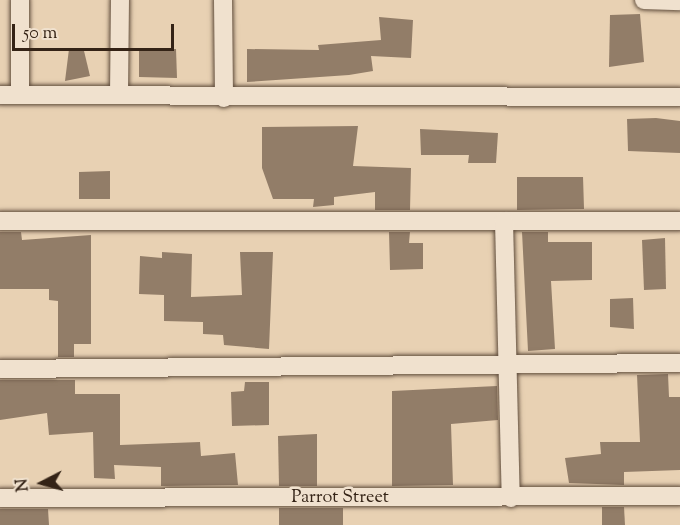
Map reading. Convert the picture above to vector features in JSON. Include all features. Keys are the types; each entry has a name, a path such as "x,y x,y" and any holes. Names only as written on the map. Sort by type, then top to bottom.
{"street":[{"path":"20,0 20,95"},
{"path":"119,94 120,0"},
{"path":"223,0 224,98"},
{"path":"644,0 675,1"},
{"path":"0,95 119,94 224,98 680,97"},
{"path":"0,221 680,221"},
{"path":"504,221 511,498"},
{"path":"0,369 680,363"},
{"name":"Parrot Street","path":"0,498 680,496"}],"building":[{"path":"640,14 644,62 609,67 610,15"},
{"path":"379,17 413,20 411,58 371,56 373,71 349,75 247,82 247,49 319,50 318,45 381,40"},
{"path":"69,49 84,51 90,76 65,81"},
{"path":"176,49 177,78 139,77 139,50"},
{"path":"656,118 680,121 680,153 628,151 627,119"},
{"path":"358,126 353,166 411,168 410,210 375,210 375,192 334,197 334,205 313,207 314,199 273,199 262,168 262,127"},
{"path":"420,129 498,133 496,163 468,163 469,155 421,155"},
{"path":"110,171 110,199 79,199 79,172"},
{"path":"517,177 583,177 584,209 517,210"},
{"path":"0,232 21,232 22,240 91,235 91,344 74,344 74,357 58,357 58,301 49,300 49,289 0,289"},
{"path":"389,232 410,232 409,243 423,243 423,269 390,270"},
{"path":"522,232 548,232 548,242 592,242 592,280 551,281 555,349 528,351"},
{"path":"665,238 666,289 644,290 642,240"},
{"path":"162,252 192,254 191,297 242,295 240,252 273,252 269,349 224,345 223,335 203,334 203,322 164,321 164,295 139,294 140,256 162,258"},
{"path":"633,298 634,329 610,327 610,299"},
{"path":"668,374 669,397 680,397 680,470 624,472 624,485 569,483 565,458 601,454 600,442 640,442 637,375"},
{"path":"0,380 75,380 75,394 120,394 120,445 200,442 201,456 235,453 238,485 161,486 161,467 114,465 115,479 94,478 93,432 49,435 47,413 0,420"},
{"path":"245,382 269,382 269,425 232,426 231,392 244,391"},
{"path":"497,386 498,420 451,424 453,485 392,486 392,391"},
{"path":"317,434 317,486 279,486 278,436"},
{"path":"602,507 624,507 625,525 602,525"},
{"path":"279,508 343,508 343,525 279,525"},
{"path":"0,509 48,509 49,525 0,525"}]}
